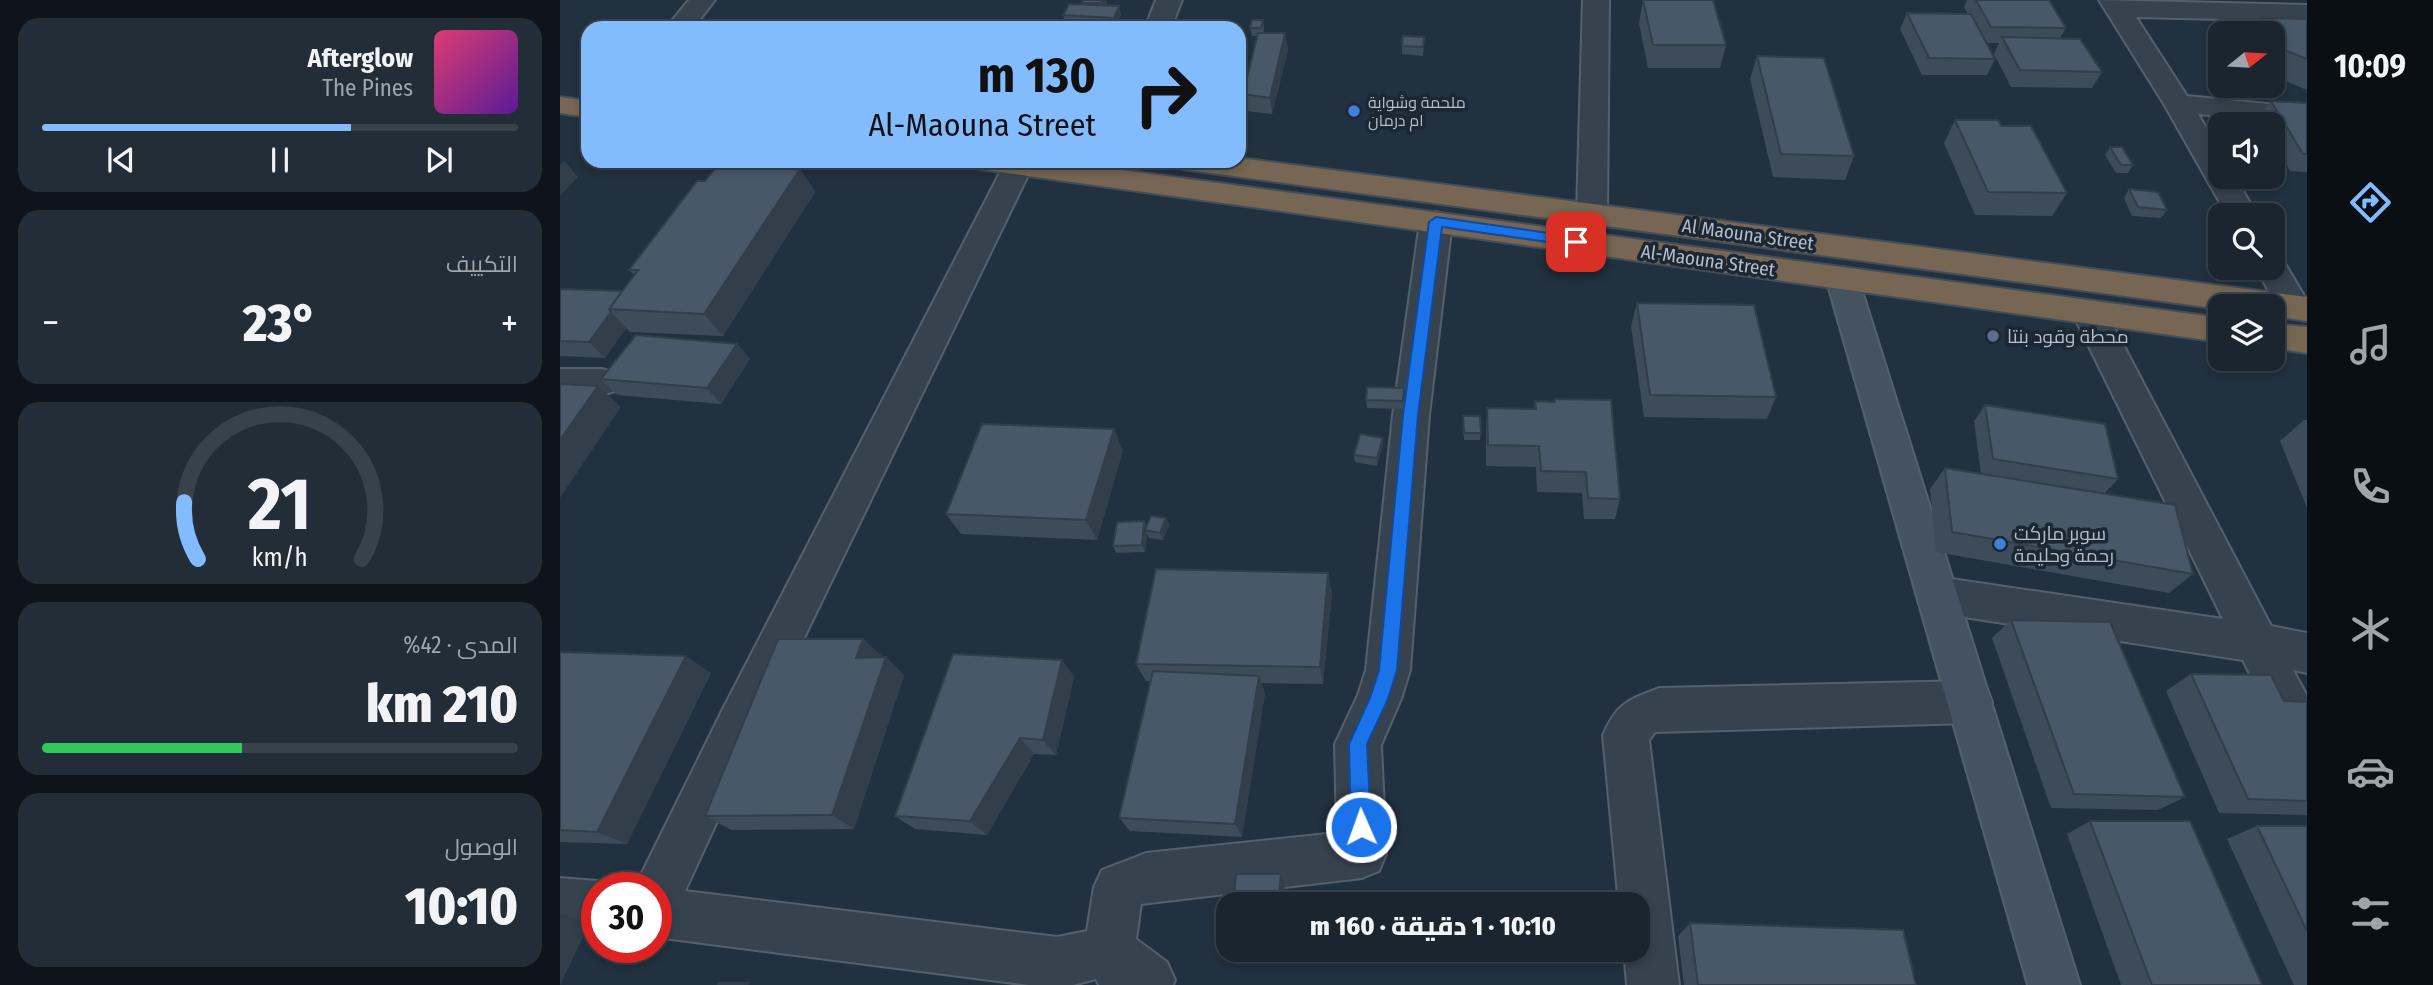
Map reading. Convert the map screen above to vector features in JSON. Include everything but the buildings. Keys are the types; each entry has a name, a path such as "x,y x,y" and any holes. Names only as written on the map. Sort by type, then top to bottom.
{"highway":[{"path":"560,80 581,83"},
{"path":"560,105 581,108"},
{"name":"Al-Maouna Street","path":"1039,168 2208,328"},
{"name":"Al Maouna Street","path":"1243,168 2301,308"},
{"path":"2285,337 2307,340"}],"street":[{"path":"685,21 702,0"},
{"path":"1161,21 1169,0"},
{"path":"1592,213 1596,0"},
{"path":"2115,4 2307,13"},
{"path":"2115,4 2178,104 2235,203"},
{"path":"2178,104 2307,116"},
{"path":"669,872 1000,168"},
{"path":"672,914 1128,972 1119,887 1146,878 1363,854 1358,744 1379,699 1388,670 1411,415 1436,222"},
{"path":"1842,278 2054,985"},
{"path":"2281,280 2301,308"},
{"path":"2090,314 2307,742"},
{"path":"560,382 602,382"},
{"path":"1938,595 2307,653"},
{"path":"1653,985 1626,736 1639,717 1658,709 1970,702"},
{"path":"560,903 581,905"}],"place":[{"name":"ملحمة وشواية ام درمان","path":"1354,111"},
{"name":"محطة وقود بنتا","path":"1993,336"},
{"name":"سوبر ماركت رحمة وحليمة","path":"2000,544"}],"route":[{"path":"1361,827 1358,744 1379,699 1388,670 1411,415 1436,222 1576,242"}]}
